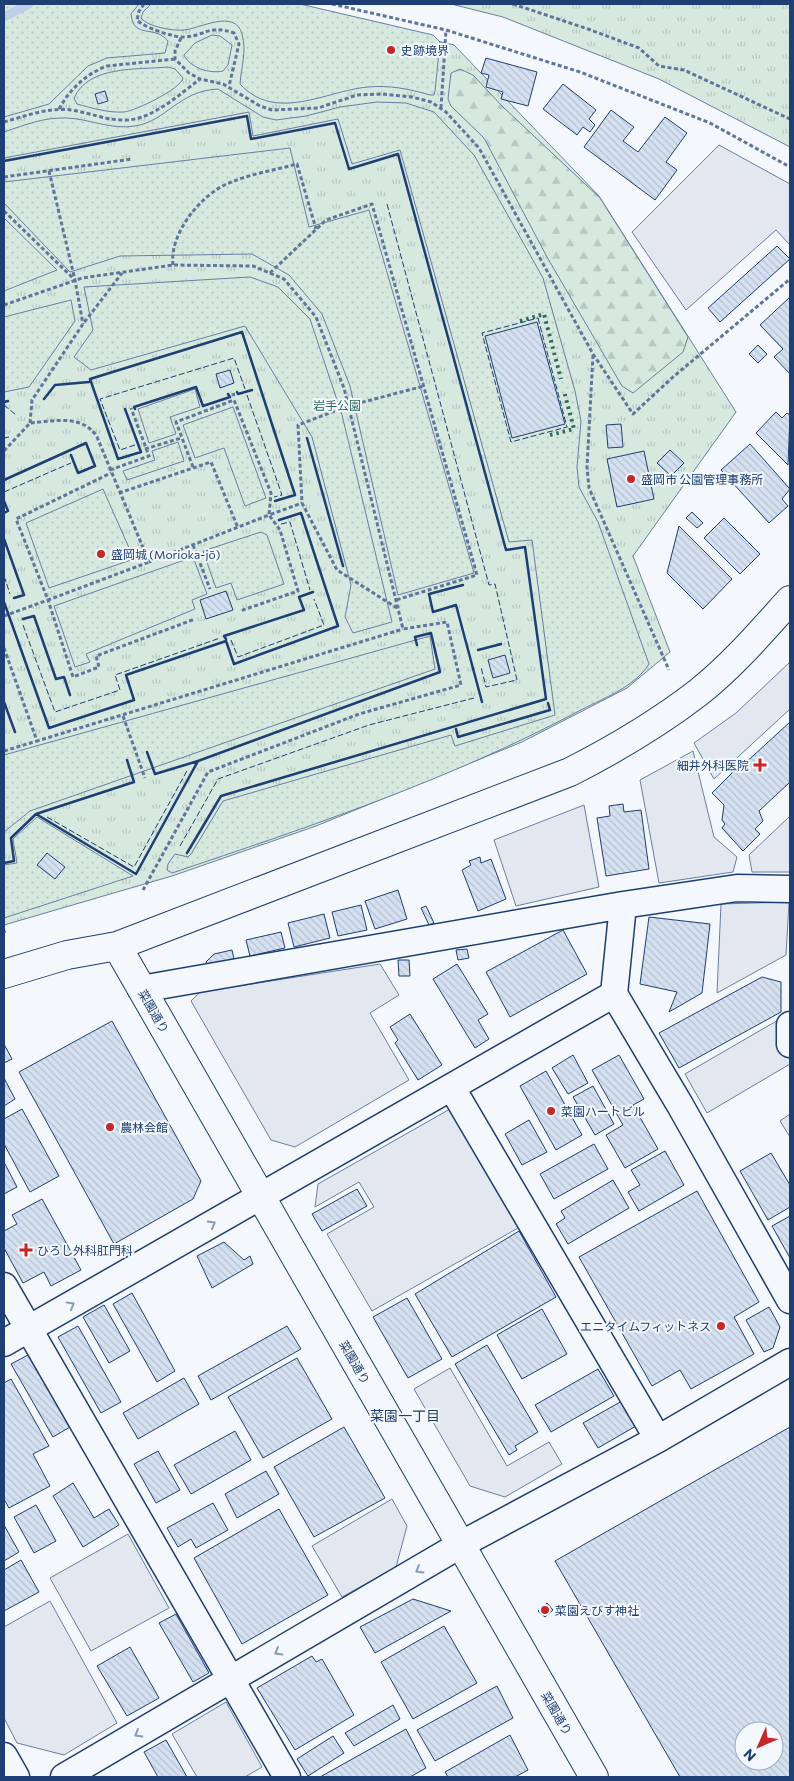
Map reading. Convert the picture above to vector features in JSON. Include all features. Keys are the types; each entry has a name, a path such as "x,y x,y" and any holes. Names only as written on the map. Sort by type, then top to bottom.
{"street":[{"path":"4,974 67,955 117,946 570,772 610,752 700,692 750,645 790,600"},
{"path":"141,989 624,905 737,888 790,889"},
{"path":"624,905 614,994 680,1105 790,1300"},
{"name":"菜園通り","path":"117,946 594,1777"},
{"path":"4,1343 614,994"},
{"path":"790,1025 790,1044"},
{"path":"452,1088 658,1439"},
{"path":"4,1286 287,1777"},
{"path":"64,1777 460,1545 658,1439 790,1362"},
{"path":"4,1756 16,1777"}],"path":[{"path":"144,4 137,16 140,23 182,38 208,29 222,29 234,33 238,44 229,86"},
{"path":"332,4 446,30 580,72 710,123 790,167"},
{"path":"513,4 588,28 639,48 659,66 684,70 790,119"},
{"path":"441,108 446,30"},
{"path":"182,38 175,51 175,59 189,73 200,79 229,86 253,102 272,110 318,108 358,95 382,94 412,97 431,102 441,108 479,148 593,354 633,414 673,377 790,278"},
{"path":"59,110 66,95 97,70 107,66 175,59"},
{"path":"4,122 59,110 72,110 102,119 129,120 147,115 200,79"},
{"path":"4,177 132,159"},
{"path":"173,265 172,253 179,231 186,219 214,192 228,183 297,164 316,229"},
{"path":"49,171 75,280 83,324"},
{"path":"270,273 326,220 372,204 478,575 396,600"},
{"path":"4,211 75,280"},
{"path":"4,305 75,280 173,265 253,266 284,279 316,317 344,388 403,629"},
{"path":"4,451 30,423 32,400 83,324 123,272"},
{"path":"593,354 587,467 589,488 669,670"},
{"path":"398,608 337,570 302,503 298,425 348,406 424,386"},
{"path":"193,467 176,422 234,400 271,493 269,515 280,530 298,591 240,611"},
{"path":"131,408 149,456 111,472 16,519 48,600 73,677 99,667 96,656 195,619"},
{"path":"30,423 66,420 82,423 91,428 98,437 149,562"},
{"path":"145,449 181,438"},
{"path":"119,492 211,462 238,528"},
{"path":"4,616 302,503"},
{"path":"193,545 210,589"},
{"path":"4,751 403,629 447,622 461,684 359,714 208,772 143,890"},
{"path":"4,648 37,741"},
{"path":"122,716 145,778"}],"green space":[{"name":"岩手公園","path":"4,4 283,4 454,45 599,196 736,412 633,556 670,652 627,688 522,742 316,826 172,876 4,925"},
{"path":"4,4 139,4 131,14 133,22 140,29 163,36 168,41 165,53 107,58 88,66 49,104 4,117"},
{"path":"151,4 300,4 433,35 440,42 434,95 399,88 368,87 301,102 269,101 254,95 240,84 244,47 242,34 238,26 232,22 225,21 184,30 161,28 149,24 141,18 143,12"},
{"path":"451,4 790,4 790,147 659,79 503,17"},
{"path":"212,35 220,36 232,45 228,65 223,71 212,72 196,67 184,55 195,43"},
{"path":"168,67 175,69 183,78 180,83 157,99 130,111 118,112 94,109 77,104 74,98 81,87 102,74 129,69"},
{"path":"460,69 473,75 503,107 600,198 688,337 683,352 633,393 622,386 547,257 484,138 451,106 448,99 451,73"},
{"path":"218,89 263,117 276,120 306,116 340,107 377,102 406,103 434,112 474,155 543,278 575,391 581,421 577,467 579,487 598,522 649,664 635,680 616,692 528,737 429,781 327,820 172,873 167,870 168,864 175,854 188,857 191,854 223,801 451,735 455,746 555,715 532,540 509,542 400,150 352,164 338,119 253,136 249,112 4,158 4,132 27,124 42,120 67,118 117,127 135,126 156,118 193,95"},
{"path":"290,148 309,227 369,210 474,573 398,595 350,386 322,314 289,275 252,254 120,256 70,272 4,203 4,182"},
{"path":"4,218 57,270 4,291"},
{"path":"250,277 278,287 310,319 342,415 392,622 353,633 345,617 351,585 312,437 245,326 91,370 74,357 93,330 84,287"},
{"path":"71,300 75,321 29,387 4,392 4,317"},
{"path":"195,389 200,407 170,417 176,434 149,443 138,409"},
{"path":"233,407 266,498 245,506 224,448 195,458 183,425"},
{"path":"178,442 184,461 127,480 123,471 155,460 152,451"},
{"path":"103,489 134,559 49,588 26,523"},
{"path":"261,532 267,535 284,584 237,600 231,583 216,588 203,551"},
{"path":"193,557 207,594 192,600 195,609 86,654 90,662 75,667 54,606"},
{"path":"430,636 435,669 30,811 4,832 4,755"},
{"path":"37,817 133,876 4,918 4,865 17,863 13,839"}],"shaded area":[{"path":"719,145 790,184 790,245 776,230 686,310 632,232"},
{"path":"790,662 790,709 714,779 694,743 736,713"},
{"path":"693,751 714,837 737,857 733,872 659,883 640,780"},
{"path":"584,805 599,887 516,906 494,840"},
{"path":"790,816 790,872 752,872 749,855"},
{"path":"789,902 786,955 717,993 721,904"},
{"path":"380,964 399,995 370,1013 409,1080 295,1147 271,1140 191,1001 200,992"},
{"path":"780,1019 776,1045 790,1057 790,1064 707,1113 685,1074"},
{"path":"450,1109 518,1228 372,1311 327,1234 374,1207 359,1182 315,1207 318,1184"},
{"path":"790,1114 790,1137 780,1121"},
{"path":"450,1368 507,1466 549,1442 562,1464 505,1497 470,1486 414,1389"},
{"path":"392,1499 407,1526 396,1567 342,1597 312,1546"},
{"path":"128,1534 169,1608 91,1651 50,1578"},
{"path":"50,1601 117,1723 64,1755 17,1743 4,1718 4,1627"},
{"path":"226,1702 262,1767 245,1777 197,1777 172,1734"}],"building":[{"path":"486,58 537,72 528,106 501,99 503,92 486,87 489,75 481,73"},
{"path":"563,84 596,110 589,119 595,125 590,132 583,127 577,135 543,109"},
{"path":"105,91 108,101 98,104 95,94"},
{"path":"611,110 634,127 623,141 638,152 665,117 687,133 666,162 677,170 655,200 584,147"},
{"path":"777,246 790,259 720,322 708,308"},
{"path":"790,297 790,374 774,357 783,349 760,325"},
{"path":"537,322 565,424 512,438 485,336"},
{"path":"758,345 767,354 758,363 749,354"},
{"path":"230,370 234,383 220,388 216,374"},
{"path":"776,412 782,418 787,413 790,415 788,465 756,433"},
{"path":"621,424 623,447 608,448 606,425"},
{"path":"750,444 790,489 782,499 788,506 769,523 721,470"},
{"path":"670,450 684,463 671,476 657,463"},
{"name":"盛岡市 公園管理事務所","path":"644,451 654,499 617,507 607,459"},
{"path":"692,512 703,523 697,528 686,518"},
{"path":"724,518 760,554 740,574 704,538"},
{"path":"679,526 732,579 703,609 667,573"},
{"path":"226,591 233,610 206,619 200,600"},
{"path":"505,655 510,673 493,678 488,660"},
{"path":"790,722 790,782 759,811 763,821 755,829 760,834 743,851 722,828 725,824 722,820 724,805 712,793 732,773 733,765 742,766"},
{"path":"623,804 624,812 641,810 649,869 606,876 597,818 610,816 609,806"},
{"path":"47,853 65,867 55,879 37,865"},
{"path":"480,857 481,863 491,859 506,899 478,911 462,870 471,865 469,861"},
{"path":"398,890 407,919 375,929 365,901"},
{"path":"361,905 367,930 338,936 332,912"},
{"path":"426,906 434,923 429,925 421,908"},
{"path":"324,914 330,938 294,947 288,923"},
{"path":"649,917 710,924 702,993 669,1012 677,992 640,984"},
{"path":"563,930 587,974 510,1017 486,972"},
{"path":"281,932 285,948 250,956 246,940"},
{"path":"467,949 469,958 458,960 456,950"},
{"path":"232,950 234,959 207,966 206,962 214,954"},
{"path":"398,960 409,960 410,976 399,976"},
{"path":"457,964 488,1014 478,1020 489,1039 475,1048 433,979"},
{"path":"762,977 781,982 781,1012 679,1068 659,1033"},
{"path":"410,1014 442,1065 418,1080 395,1043 398,1040 390,1027"},
{"name":"農林会館","path":"112,1021 201,1181 193,1199 114,1244 19,1072"},
{"path":"4,1044 12,1059 4,1063"},
{"path":"573,1055 588,1083 568,1094 552,1068"},
{"path":"619,1055 644,1099 633,1105 658,1149 625,1168 606,1135 623,1125 592,1070"},
{"name":"菜園ハートビル","path":"546,1071 582,1135 556,1150 520,1086"},
{"path":"4,1078 15,1099 4,1106"},
{"path":"593,1086 614,1124 595,1135 573,1097"},
{"path":"22,1109 59,1176 30,1192 4,1144 4,1119"},
{"path":"529,1120 547,1152 522,1165 505,1134"},
{"path":"594,1144 608,1169 554,1199 540,1174"},
{"path":"665,1151 684,1185 639,1211 628,1192 640,1185 631,1170"},
{"path":"771,1153 790,1185 790,1207 768,1220 740,1171"},
{"path":"4,1162 17,1187 4,1194"},
{"path":"613,1180 629,1208 568,1244 556,1224 565,1218 561,1211"},
{"path":"357,1189 367,1206 322,1231 312,1214"},
{"path":"697,1191 759,1302 734,1317 754,1354 691,1389 680,1370 652,1386 579,1257"},
{"path":"42,1199 81,1270 51,1286 44,1272 23,1283 4,1248 4,1231 17,1224 12,1215"},
{"path":"790,1216 790,1258 772,1226"},
{"path":"519,1231 556,1297 452,1357 415,1294"},
{"path":"224,1242 244,1260 250,1256 253,1264 212,1288 197,1256"},
{"path":"132,1293 175,1371 157,1382 113,1304"},
{"path":"407,1298 442,1359 408,1378 373,1317"},
{"path":"104,1305 130,1351 109,1363 83,1317"},
{"path":"769,1307 780,1327 773,1348 764,1352 746,1320"},
{"path":"542,1309 567,1354 522,1379 497,1335"},
{"path":"78,1326 121,1402 101,1413 58,1337"},
{"path":"287,1326 301,1349 211,1400 198,1376"},
{"path":"487,1345 538,1432 515,1446 517,1450 509,1455 455,1364"},
{"path":"28,1355 70,1427 53,1437 11,1364"},
{"path":"297,1358 332,1419 263,1458 228,1397"},
{"path":"598,1369 614,1396 551,1432 535,1405"},
{"path":"184,1378 199,1404 138,1439 123,1413"},
{"path":"11,1379 49,1446 33,1454 50,1486 9,1508 4,1499 4,1383"},
{"path":"622,1401 636,1426 598,1448 583,1423"},
{"path":"344,1427 385,1498 314,1537 274,1467"},
{"path":"790,1427 790,1777 680,1777 555,1561"},
{"path":"235,1431 251,1460 191,1494 174,1465"},
{"path":"158,1451 180,1490 156,1503 134,1464"},
{"path":"266,1471 279,1494 237,1518 225,1494"},
{"path":"73,1483 94,1518 109,1509 119,1525 83,1547 53,1496"},
{"path":"213,1503 228,1530 196,1548 191,1539 178,1547 167,1528"},
{"path":"36,1505 56,1541 34,1553 14,1517"},
{"path":"279,1509 328,1595 242,1644 194,1558"},
{"path":"4,1525 19,1552 4,1561"},
{"path":"21,1560 39,1592 4,1611 4,1570"},
{"path":"413,1599 451,1611 375,1653 360,1627"},
{"name":"菜園えびす神社","path":"547,1603 553,1610 545,1617 538,1611"},
{"path":"176,1614 209,1673 193,1682 159,1623"},
{"path":"444,1626 477,1683 413,1719 381,1662"},
{"path":"130,1647 159,1698 127,1716 97,1666"},
{"path":"312,1656 316,1662 322,1659 354,1715 295,1750 257,1688"},
{"path":"497,1686 513,1718 435,1761 417,1730"},
{"path":"393,1705 400,1719 354,1746 345,1733"},
{"path":"406,1729 426,1768 410,1777 320,1777"},
{"path":"510,1735 528,1770 515,1777 448,1777 445,1772"},
{"path":"333,1736 344,1753 308,1776 297,1759"},
{"path":"166,1740 187,1777 158,1777 144,1752"}],"waterway":[{"path":"4,17 29,4"}],"hedge":[{"path":"520,321 544,314 561,379"},
{"path":"550,435 574,429 564,391"}],"fence":[{"path":"387,204 489,585 495,584 517,680 486,687 481,667"},
{"path":"538,318 567,427 511,442 482,333 538,318"},
{"path":"135,445 120,450 100,399 234,358 245,389"},
{"path":"247,395 282,495 274,497"},
{"path":"4,405 16,415"},
{"path":"4,438 9,437"},
{"path":"4,492 71,463"},
{"path":"281,524 290,522 310,590"},
{"path":"4,576 10,594"},
{"path":"231,640 238,657 324,625 314,599"},
{"path":"23,625 55,712 120,690 115,675 220,638"},
{"path":"180,846 218,779 369,725 474,698"},
{"path":"47,817 134,867 188,769"}],"wall":[{"path":"4,161 247,116 251,139 335,123 349,169 398,154 506,550 525,547 546,699 221,796 187,853"},
{"path":"125,409 141,452 118,459 90,379 242,332 295,495 275,501"},
{"path":"44,399 55,385 89,382"},
{"path":"135,409 134,407 196,387 203,406 230,397 228,394"},
{"path":"237,392 238,394 252,390"},
{"path":"4,402 8,401"},
{"path":"307,438 343,566"},
{"path":"4,480 86,443 95,466 78,473 71,455"},
{"path":"4,501 8,511 4,513"},
{"path":"4,602 49,728 134,700 126,675 226,641 234,664 338,626 301,513 279,520"},
{"path":"4,539 24,595 14,598"},
{"path":"463,585 429,594 433,612 456,605 482,702"},
{"path":"226,639 224,636 304,610 299,597 313,592"},
{"path":"23,619 34,616 56,679 64,677 70,695"},
{"path":"4,863 14,861 11,838 36,814 136,874 198,761 440,672 431,633 415,637 417,645"},
{"path":"478,650 501,644"},
{"path":"4,702 15,732"},
{"path":"456,729 458,737 550,710 548,703"},
{"path":"147,752 155,774 198,761"},
{"path":"36,814 134,782 127,760"}],"place":[{"name":"史跡境界","path":"391,50"},
{"name":"盛岡市 公園管理事務所","path":"631,479"},
{"name":"盛岡城 (Morioka-jō)","path":"101,554"},
{"name":"細井外科医院","path":"760,765"},
{"name":"菜園ハートビル","path":"551,1111"},
{"name":"農林会館","path":"110,1127"},
{"name":"ひろし外科肛門科","path":"26,1250"},
{"name":"エニタイムフィットネス","path":"721,1326"},
{"name":"菜園えびす神社","path":"545,1610"}],"district":[{"name":"菜園一丁目","path":"405,1415"}]}
